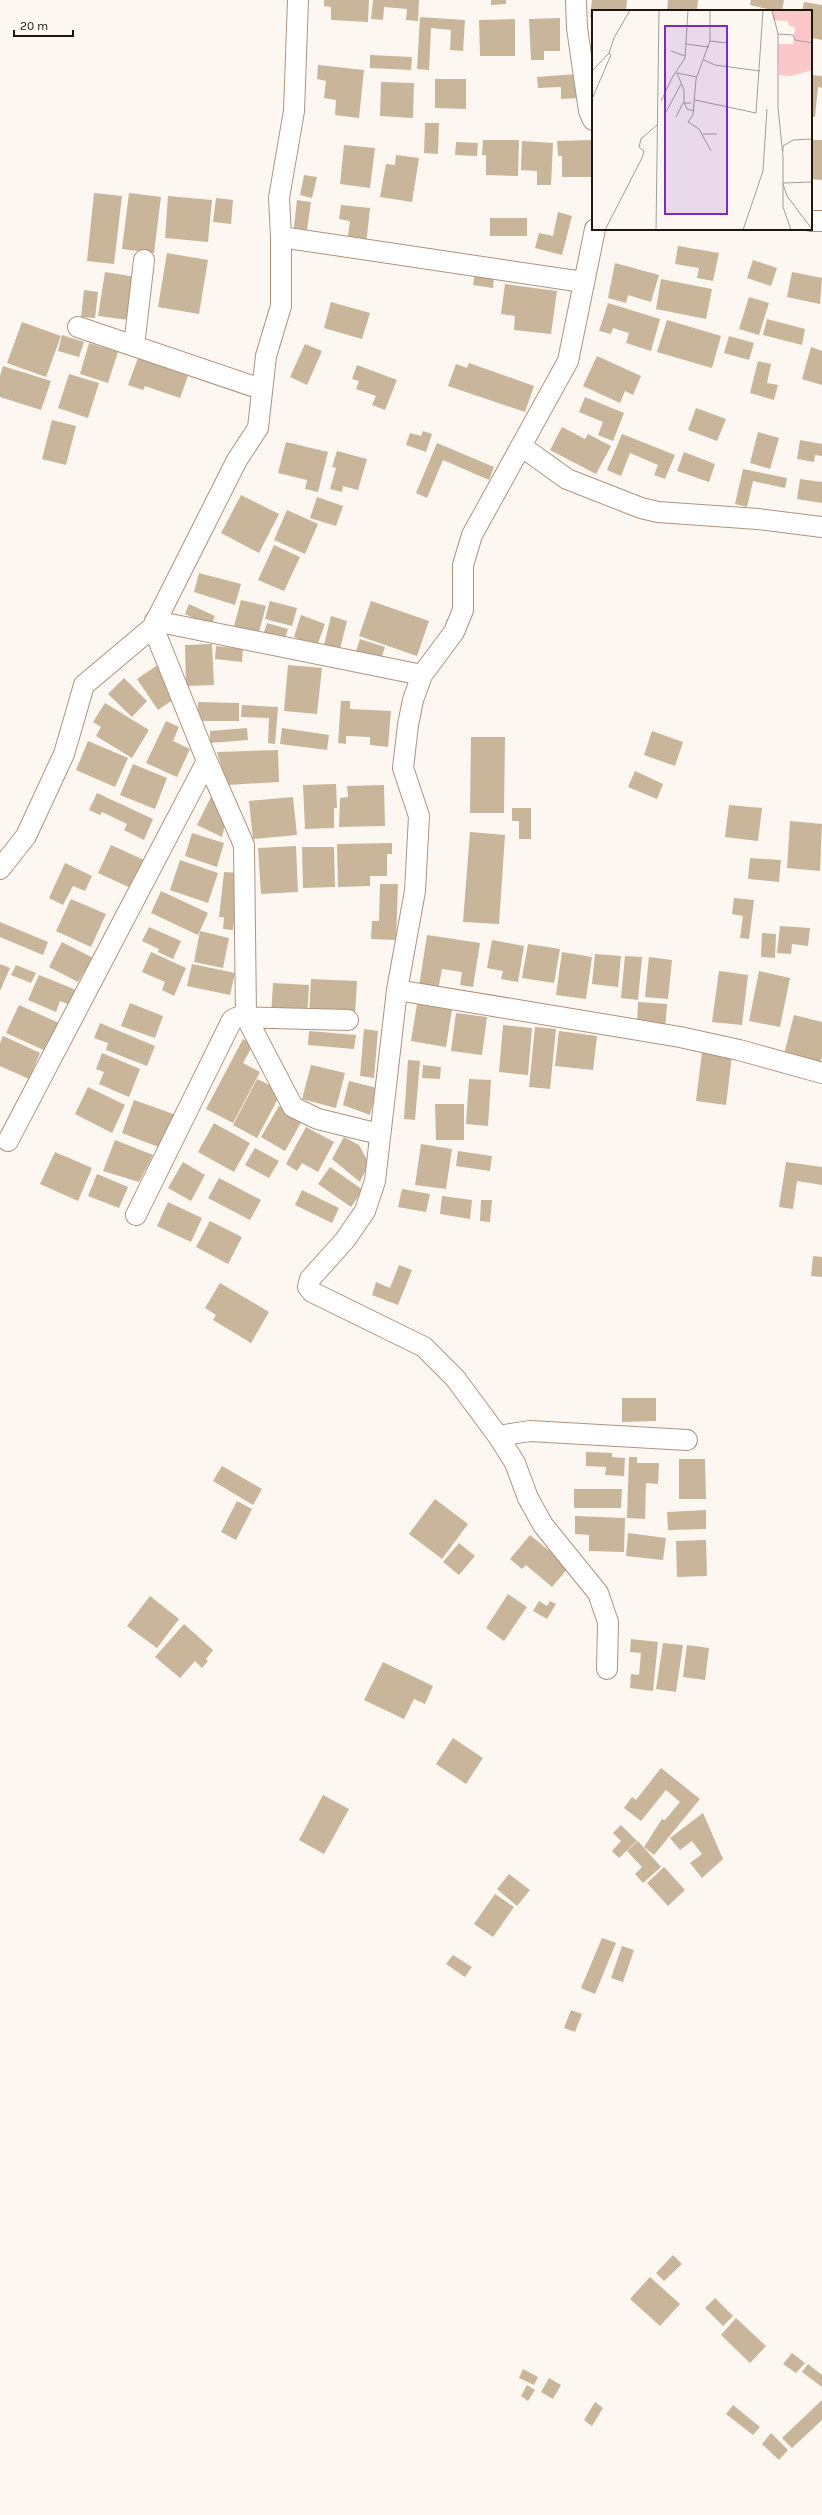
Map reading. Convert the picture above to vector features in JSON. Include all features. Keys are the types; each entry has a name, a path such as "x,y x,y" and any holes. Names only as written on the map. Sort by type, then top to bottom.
{"street":[{"path":"0,869 26,836 64,754 84,685 154,624 237,460 258,428 262,408 261,389 266,356 280,306 281,237 279,198 294,111 298,0"},
{"path":"576,0 578,28 588,103 592,117"},
{"path":"595,230 568,361 472,535 463,565 463,610 454,632 422,675 413,700 403,768 419,816 415,891 397,990 379,1134 375,1181 364,1211 345,1240 310,1279 308,1287 312,1292 424,1347 455,1378 498,1436 515,1463 528,1498 543,1525 598,1593 608,1622 607,1669"},
{"path":"281,237 583,282"},
{"path":"134,346 144,260"},
{"path":"78,327 261,389"},
{"path":"521,446 567,479 641,508 658,512 758,519 822,527"},
{"path":"154,624 422,675"},
{"path":"154,624 207,761 244,845 246,1017 293,1107 318,1119 379,1134"},
{"path":"8,1141 207,761"},
{"path":"397,990 680,1037 739,1050 822,1073"},
{"path":"136,1215 232,1020 238,1017 246,1017 348,1020"},
{"path":"498,1436 530,1431 687,1440"}],"building":[{"path":"324,0 369,0 368,22 331,20 331,7 324,6"},
{"path":"373,0 419,0 418,21 406,20 407,9 384,7 383,20 371,19"},
{"path":"491,0 506,0 506,4 491,5"},
{"path":"592,0 627,0 626,10 592,10 592,17 590,17"},
{"path":"668,0 698,0 697,10 667,10"},
{"path":"751,0 784,0 782,10 766,10 750,5"},
{"path":"804,2 822,5 822,40 812,38 812,10 802,10"},
{"path":"420,17 465,20 463,51 450,50 451,30 431,28 429,70 417,69"},
{"path":"560,18 560,51 544,51 544,60 531,60 529,19"},
{"path":"515,19 515,56 480,56 479,20"},
{"path":"370,55 412,57 411,70 370,68"},
{"path":"318,65 364,70 359,118 335,115 336,100 324,98 326,81 317,79"},
{"path":"577,74 578,98 561,99 561,87 538,88 537,77"},
{"path":"812,75 822,76 822,88 818,87 815,117 812,116"},
{"path":"435,79 466,79 466,109 435,108"},
{"path":"381,82 414,83 413,118 380,116"},
{"path":"425,123 439,123 438,154 424,153"},
{"path":"483,140 519,140 518,176 486,175 486,155 482,155"},
{"path":"592,140 592,177 562,177 562,156 558,156 557,141"},
{"path":"812,140 822,140 822,180 812,179"},
{"path":"522,141 553,143 551,185 537,185 537,171 521,170"},
{"path":"456,142 478,143 477,156 455,155"},
{"path":"344,145 375,148 370,188 340,184"},
{"path":"396,155 419,158 412,202 380,197 386,164 395,165"},
{"path":"304,175 317,177 312,198 300,195"},
{"path":"94,193 122,196 114,264 87,261"},
{"path":"129,193 161,197 154,253 122,249"},
{"path":"168,196 212,200 208,242 165,238"},
{"path":"216,198 233,200 231,224 213,222"},
{"path":"297,200 311,202 306,237 293,235"},
{"path":"341,205 370,208 366,245 347,243 350,221 339,219"},
{"path":"558,212 572,216 562,255 535,248 539,233 553,236"},
{"path":"490,218 527,218 527,236 490,236"},
{"path":"678,246 719,253 713,281 697,278 699,268 675,264"},
{"path":"167,253 208,260 199,314 158,307"},
{"path":"753,260 777,268 771,286 747,278"},
{"path":"615,263 659,275 651,302 628,295 626,303 608,298"},
{"path":"105,272 136,277 129,320 98,316"},
{"path":"792,272 822,278 820,304 787,297"},
{"path":"475,273 494,276 493,288 473,285"},
{"path":"661,279 712,289 706,319 656,309"},
{"path":"505,284 557,291 551,334 514,330 515,316 501,314"},
{"path":"84,290 98,292 95,318 81,317"},
{"path":"749,297 769,303 759,335 739,329"},
{"path":"331,302 370,313 362,339 324,328"},
{"path":"608,303 660,319 651,351 626,343 629,333 613,328 611,334 599,331"},
{"path":"767,319 805,329 802,345 763,335"},
{"path":"667,320 721,336 712,368 657,352"},
{"path":"22,322 61,336 46,377 7,363"},
{"path":"62,335 84,342 79,357 58,351"},
{"path":"729,336 754,343 749,360 724,353"},
{"path":"89,343 118,352 108,383 80,374"},
{"path":"305,344 322,351 307,385 290,377"},
{"path":"811,347 822,351 822,385 802,379"},
{"path":"597,356 641,376 633,395 625,391 620,403 583,386"},
{"path":"138,358 188,376 180,398 145,386 143,390 128,385"},
{"path":"758,361 771,364 767,383 778,385 774,400 750,393"},
{"path":"469,363 534,386 525,412 448,386 456,364 467,368"},
{"path":"357,365 397,380 385,410 372,405 376,396 356,389 359,381 352,379"},
{"path":"3,366 51,381 41,410 0,397 0,376"},
{"path":"69,374 99,383 88,418 58,408"},
{"path":"585,397 624,413 613,441 598,435 603,422 579,412"},
{"path":"696,408 726,419 717,441 688,430"},
{"path":"52,420 76,426 66,465 42,459"},
{"path":"562,427 585,439 588,434 611,446 596,474 550,450"},
{"path":"423,431 432,434 426,452 406,445 410,433 421,436"},
{"path":"758,432 779,438 770,469 750,463"},
{"path":"622,434 675,455 665,479 654,475 658,465 630,453 621,476 607,470"},
{"path":"800,440 822,444 822,456 815,455 814,462 797,459"},
{"path":"286,442 328,452 318,492 305,489 307,480 278,473"},
{"path":"437,443 494,467 489,480 443,460 427,498 416,493"},
{"path":"337,451 367,459 358,490 343,486 342,492 330,489 336,468 332,467"},
{"path":"684,452 715,464 709,482 677,471"},
{"path":"743,469 787,478 785,488 753,481 747,507 735,504"},
{"path":"800,479 822,482 822,503 797,499"},
{"path":"241,495 279,514 259,553 221,533"},
{"path":"317,497 343,506 336,526 310,518"},
{"path":"287,510 318,524 305,554 274,540"},
{"path":"274,545 300,557 284,591 258,580"},
{"path":"199,573 241,584 235,605 194,592"},
{"path":"241,600 266,606 259,632 234,626"},
{"path":"270,601 297,608 292,626 265,619"},
{"path":"371,601 429,621 417,656 359,636"},
{"path":"189,604 215,616 211,626 185,614"},
{"path":"301,615 325,624 317,646 294,637"},
{"path":"331,616 347,621 340,649 324,645"},
{"path":"267,623 288,629 284,641 263,635"},
{"path":"360,639 385,647 380,662 355,654"},
{"path":"212,644 214,685 186,686 185,645"},
{"path":"216,646 243,649 242,662 215,659"},
{"path":"159,664 180,695 158,710 137,679"},
{"path":"288,665 322,668 317,714 284,711"},
{"path":"124,678 147,701 132,717 108,694"},
{"path":"341,701 350,701 350,709 391,711 388,747 370,745 370,737 346,736 346,744 338,743"},
{"path":"198,702 239,703 239,721 197,721"},
{"path":"105,703 149,730 132,758 96,736 101,727 93,722"},
{"path":"242,705 278,707 275,744 268,743 269,718 241,717"},
{"path":"166,721 179,727 173,741 190,749 177,777 146,763"},
{"path":"247,728 248,740 210,743 210,731"},
{"path":"282,728 329,735 327,750 280,744"},
{"path":"652,731 683,742 675,766 644,755"},
{"path":"471,737 505,737 504,813 470,813"},
{"path":"88,741 128,758 115,787 76,770"},
{"path":"278,750 279,782 227,785 217,752"},
{"path":"133,764 167,778 155,809 120,795"},
{"path":"635,771 663,784 657,799 628,787"},
{"path":"336,784 337,808 334,808 334,828 305,829 303,785"},
{"path":"384,785 385,826 339,827 340,798 348,797 347,786"},
{"path":"97,793 153,819 144,840 124,830 127,824 102,812 100,815 89,810"},
{"path":"212,795 226,820 222,837 197,825"},
{"path":"293,797 297,835 253,839 249,801"},
{"path":"729,805 762,808 758,841 725,837"},
{"path":"512,808 531,808 531,839 519,839 519,821 512,821"},
{"path":"790,821 822,824 820,871 787,868"},
{"path":"470,832 505,835 499,924 463,922"},
{"path":"192,833 224,843 217,867 185,856"},
{"path":"392,843 392,854 387,854 387,876 370,876 370,886 338,887 337,844"},
{"path":"111,845 146,861 133,889 98,873"},
{"path":"296,846 298,892 261,894 258,848"},
{"path":"302,847 334,847 335,887 303,888"},
{"path":"750,858 781,860 779,882 748,879"},
{"path":"180,860 218,873 208,903 170,890"},
{"path":"65,863 92,876 85,891 73,886 63,905 49,898"},
{"path":"224,872 239,873 233,930 223,929 224,917 219,917"},
{"path":"380,884 398,884 396,940 371,939 372,921 379,921"},
{"path":"161,891 208,913 198,935 151,913"},
{"path":"734,898 754,900 749,939 740,938 743,916 732,914"},
{"path":"71,899 106,914 91,947 56,931"},
{"path":"0,922 48,942 43,955 0,937"},
{"path":"780,926 810,928 808,946 792,944 791,954 777,953"},
{"path":"149,927 181,941 173,959 158,952 159,949 142,941"},
{"path":"200,931 229,938 223,968 194,962"},
{"path":"762,933 776,934 775,958 761,957"},
{"path":"427,935 480,943 473,987 460,985 462,972 442,969 438,990 419,987"},
{"path":"492,940 524,946 518,982 501,979 503,971 487,968"},
{"path":"62,942 97,960 89,974 84,972 78,982 49,967"},
{"path":"528,944 560,949 554,983 522,978"},
{"path":"151,952 186,968 174,996 162,990 165,982 142,972"},
{"path":"562,952 592,957 586,999 556,995"},
{"path":"595,954 621,956 618,987 592,984"},
{"path":"625,956 642,957 638,1000 621,998"},
{"path":"649,957 672,960 668,999 645,997"},
{"path":"0,964 10,968 0,991"},
{"path":"192,964 235,973 230,995 187,986"},
{"path":"16,965 36,973 31,983 11,975"},
{"path":"719,971 748,975 742,1025 712,1022"},
{"path":"759,971 790,978 780,1027 749,1021"},
{"path":"39,975 76,990 70,1005 60,1001 56,1012 28,1000"},
{"path":"311,979 357,981 355,1016 309,1014"},
{"path":"273,983 309,985 307,1018 271,1016"},
{"path":"638,1002 667,1004 665,1030 637,1029"},
{"path":"130,1003 163,1016 155,1038 121,1026"},
{"path":"417,1004 452,1009 446,1047 411,1041"},
{"path":"19,1005 59,1023 46,1051 6,1033"},
{"path":"456,1013 487,1017 482,1055 451,1051"},
{"path":"794,1015 822,1022 822,1057 819,1067 783,1058"},
{"path":"100,1023 155,1046 147,1066 106,1050 108,1043 94,1038"},
{"path":"503,1025 532,1028 528,1075 499,1072"},
{"path":"535,1027 556,1029 550,1089 529,1087"},
{"path":"364,1029 378,1031 374,1078 360,1076"},
{"path":"309,1031 356,1035 354,1049 308,1045"},
{"path":"559,1031 597,1036 593,1070 555,1066"},
{"path":"3,1036 40,1053 29,1079 0,1066 0,1043"},
{"path":"243,1039 253,1045 243,1063 260,1072 233,1123 206,1109"},
{"path":"702,1052 732,1056 726,1105 696,1101"},
{"path":"102,1053 140,1069 129,1097 99,1084 104,1072 96,1069"},
{"path":"408,1060 420,1061 415,1120 404,1119"},
{"path":"311,1065 345,1073 336,1108 302,1099"},
{"path":"423,1065 441,1067 440,1079 422,1078"},
{"path":"257,1079 282,1091 257,1138 233,1125"},
{"path":"469,1079 491,1080 488,1126 466,1124"},
{"path":"349,1081 377,1088 370,1115 343,1105"},
{"path":"88,1087 125,1105 112,1133 75,1114"},
{"path":"134,1100 179,1116 164,1149 122,1133"},
{"path":"435,1104 464,1104 464,1140 436,1140"},
{"path":"279,1106 303,1119 285,1151 261,1137"},
{"path":"214,1123 250,1143 234,1172 198,1152"},
{"path":"306,1127 334,1142 318,1172 302,1163 297,1171 286,1164"},
{"path":"344,1137 359,1145 369,1163 360,1182 332,1159"},
{"path":"115,1140 153,1155 139,1182 103,1171"},
{"path":"421,1144 452,1149 446,1189 415,1185"},
{"path":"255,1148 279,1161 269,1178 245,1165"},
{"path":"458,1151 492,1156 490,1171 456,1166"},
{"path":"55,1152 92,1168 78,1201 40,1184"},
{"path":"183,1162 205,1175 191,1201 168,1188"},
{"path":"786,1162 822,1167 822,1185 797,1181 793,1209 779,1207"},
{"path":"330,1167 363,1190 351,1207 318,1184"},
{"path":"97,1174 128,1187 119,1208 88,1196"},
{"path":"219,1178 261,1200 250,1220 208,1198"},
{"path":"402,1189 430,1194 426,1212 398,1207"},
{"path":"302,1190 339,1208 332,1223 295,1205"},
{"path":"442,1196 472,1200 470,1219 440,1214"},
{"path":"481,1200 492,1200 490,1222 480,1221"},
{"path":"168,1202 202,1218 191,1242 157,1226"},
{"path":"210,1221 242,1237 228,1264 196,1247"},
{"path":"813,1256 822,1257 822,1277 811,1276"},
{"path":"399,1265 412,1270 398,1305 372,1295 376,1282 390,1288"},
{"path":"220,1283 269,1312 251,1343 213,1320 216,1315 205,1308"},
{"path":"622,1398 656,1398 656,1421 622,1422"},
{"path":"586,1452 612,1453 612,1457 625,1458 624,1476 605,1475 606,1467 586,1466"},
{"path":"629,1457 637,1457 637,1463 659,1463 658,1484 646,1483 645,1519 627,1518"},
{"path":"679,1459 705,1459 706,1499 679,1499"},
{"path":"222,1466 262,1489 253,1505 213,1481"},
{"path":"574,1489 622,1489 621,1508 574,1508"},
{"path":"435,1499 468,1524 442,1559 409,1534"},
{"path":"237,1501 252,1509 236,1540 221,1532"},
{"path":"706,1510 706,1529 668,1530 667,1512"},
{"path":"575,1516 625,1518 624,1552 589,1551 589,1535 575,1534"},
{"path":"628,1533 666,1538 663,1560 626,1556"},
{"path":"530,1535 569,1567 552,1587 526,1565 522,1569 510,1559"},
{"path":"706,1540 707,1576 677,1577 676,1541"},
{"path":"459,1543 475,1556 459,1575 443,1562"},
{"path":"508,1594 527,1607 504,1641 486,1628"},
{"path":"150,1596 179,1619 157,1648 127,1626"},
{"path":"539,1601 547,1606 550,1601 556,1604 547,1619 533,1611"},
{"path":"184,1624 213,1650 206,1659 208,1661 202,1668 195,1661 180,1678 155,1657"},
{"path":"631,1639 658,1642 653,1691 630,1688 631,1674 639,1675 641,1653 630,1652"},
{"path":"663,1643 683,1645 676,1692 656,1689"},
{"path":"687,1645 709,1648 705,1680 683,1677"},
{"path":"383,1662 433,1686 425,1704 414,1699 404,1719 364,1700"},
{"path":"453,1738 483,1758 466,1784 436,1764"},
{"path":"661,1768 700,1799 654,1855 644,1847 662,1819 665,1820 680,1802 666,1790 641,1821 624,1808 632,1797 636,1800"},
{"path":"323,1795 349,1809 324,1854 299,1840"},
{"path":"703,1813 723,1859 702,1878 690,1863 702,1854 692,1841 680,1850 670,1838"},
{"path":"621,1825 637,1841 619,1858 612,1851 621,1841 613,1833"},
{"path":"638,1841 661,1867 643,1883 635,1874 642,1867 627,1851"},
{"path":"664,1867 685,1890 668,1906 647,1883"},
{"path":"509,1874 530,1890 517,1906 497,1889"},
{"path":"495,1894 514,1907 493,1937 474,1924"},
{"path":"602,1938 616,1943 595,1994 581,1988"},
{"path":"622,1946 634,1950 623,1982 611,1978"},
{"path":"453,1955 472,1967 465,1977 446,1964"},
{"path":"571,2010 582,2014 575,2032 564,2028"},
{"path":"673,2255 682,2264 664,2281 656,2273"},
{"path":"650,2277 680,2304 660,2326 630,2299"},
{"path":"715,2298 733,2316 723,2326 705,2308"},
{"path":"736,2318 766,2346 750,2363 721,2335"},
{"path":"792,2353 805,2363 796,2373 783,2364"},
{"path":"808,2364 822,2375 822,2387 802,2372"},
{"path":"523,2369 538,2377 534,2385 519,2378"},
{"path":"549,2378 561,2385 553,2399 541,2392"},
{"path":"527,2385 535,2390 528,2401 521,2396"},
{"path":"822,2400 822,2420 792,2448 782,2438"},
{"path":"595,2402 603,2408 592,2426 584,2420"},
{"path":"733,2405 760,2427 753,2435 726,2414"},
{"path":"771,2433 788,2450 779,2460 762,2444"}]}
